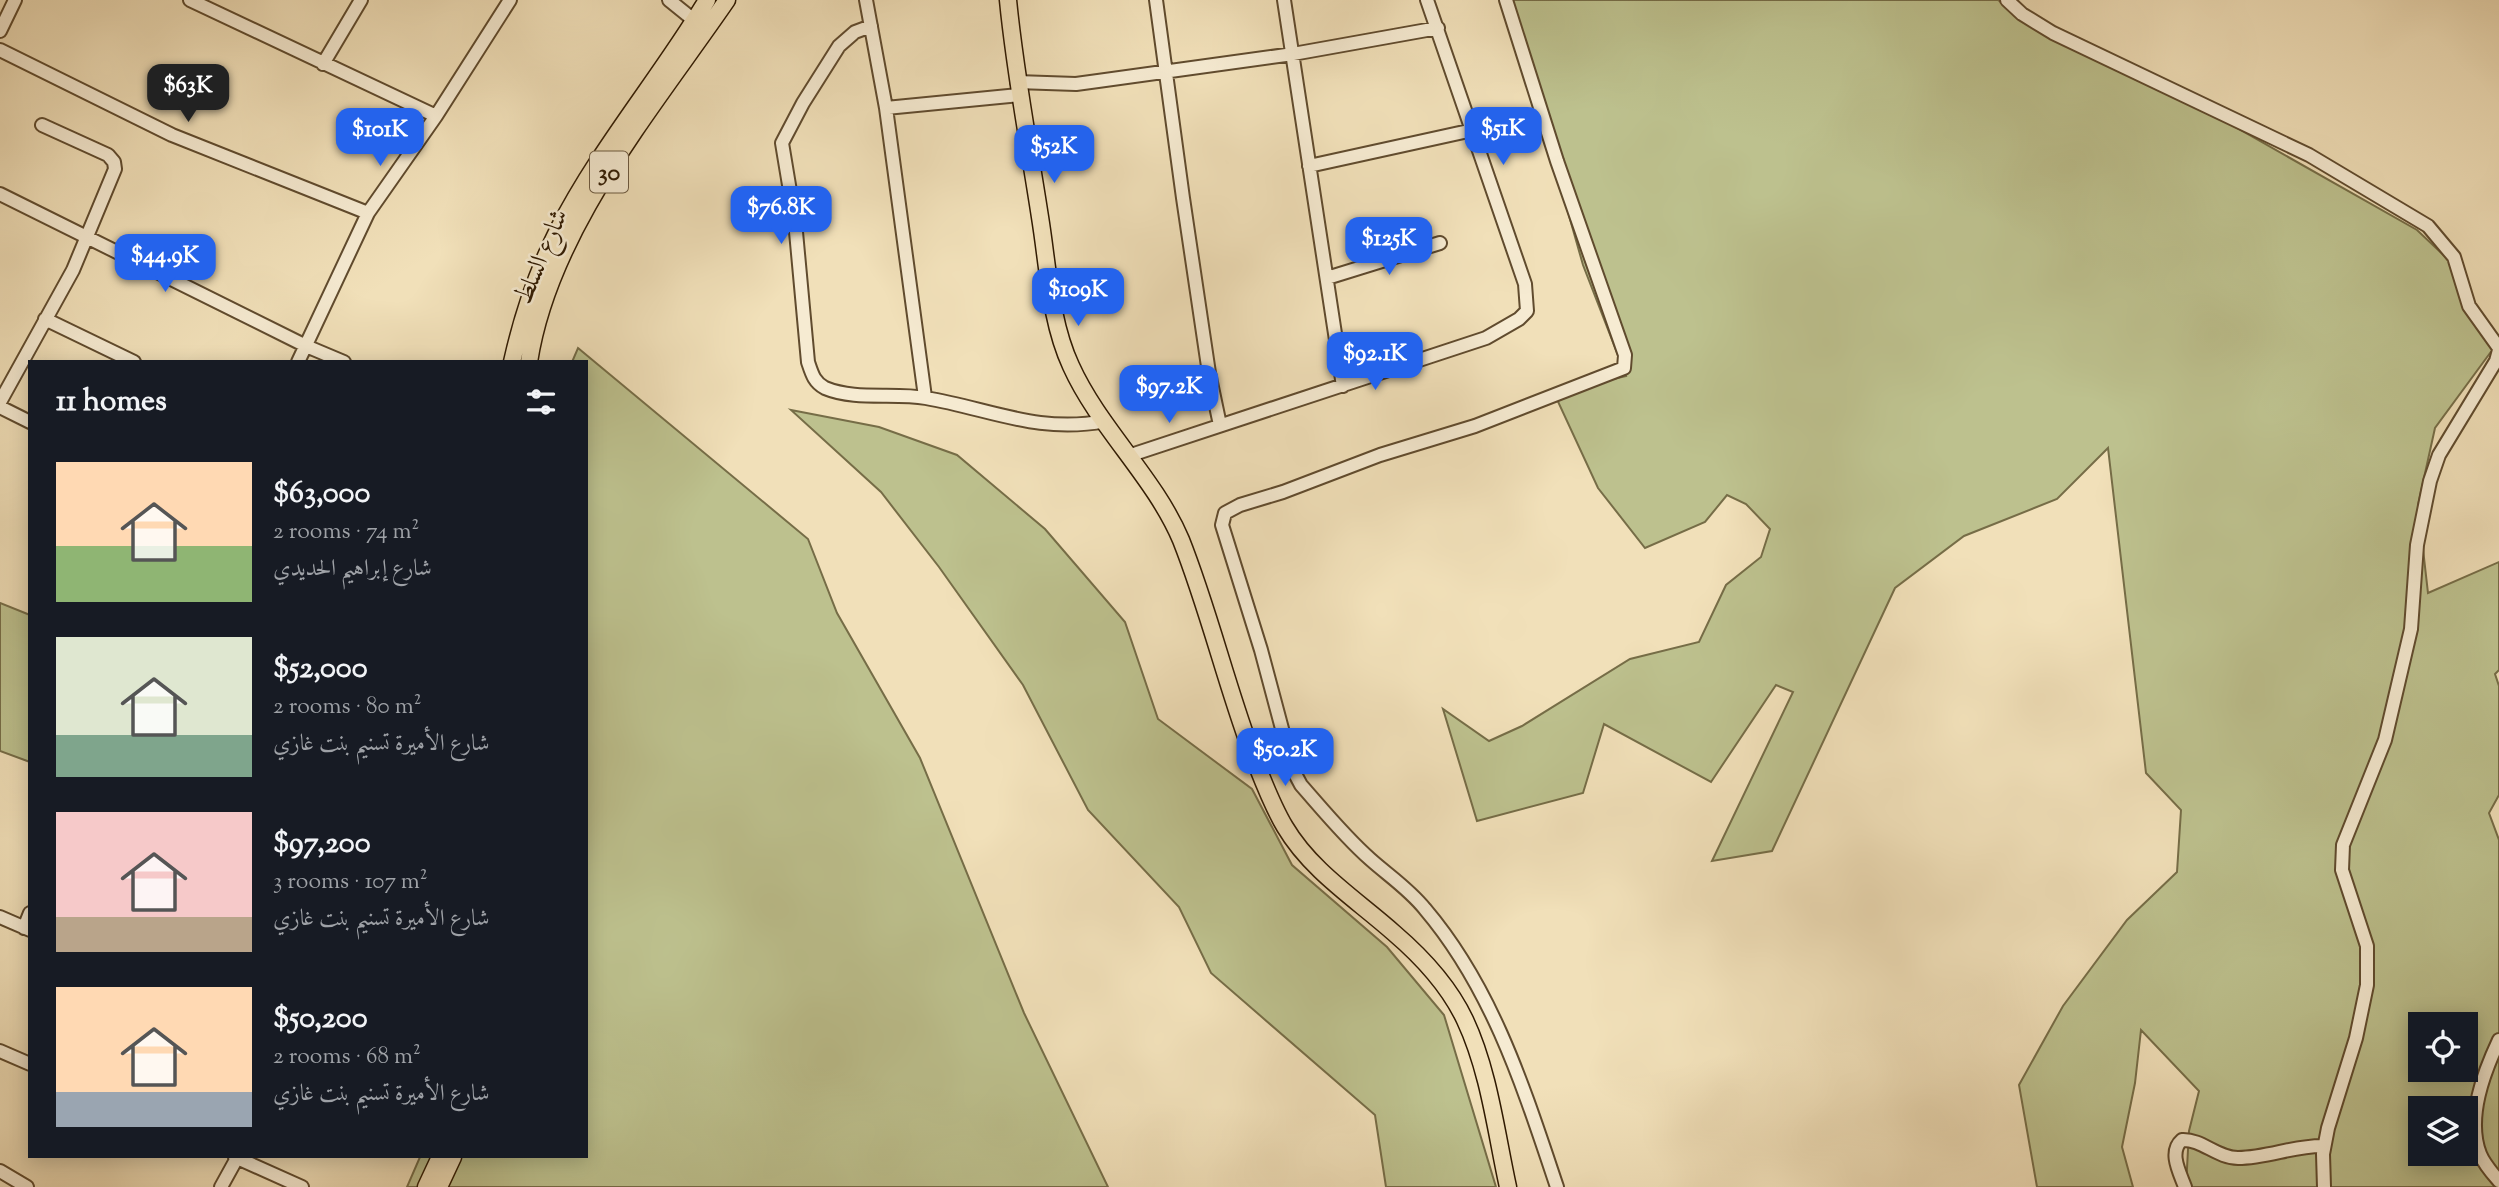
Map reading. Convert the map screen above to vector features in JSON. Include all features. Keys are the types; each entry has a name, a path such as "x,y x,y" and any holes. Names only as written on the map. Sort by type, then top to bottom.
{"main road":[{"name":"شارع السلط","path":"513,360 524,315 558,230 587,179 707,0"},
{"name":"شارع السلط","path":"529,360 542,308 558,265 579,221 627,145 727,0"},
{"path":"1008,0 1018,88 1056,318 1070,365 1086,394 1160,502 1182,543 1232,699 1268,794 1285,828 1295,842 1344,892 1394,932 1427,964 1465,1020 1485,1082 1508,1187"},
{"path":"426,1187 440,1158"},
{"path":"439,1187 453,1158"}],"street":[{"path":"0,32 15,0"},
{"path":"190,0 209,4 323,64 436,116"},
{"path":"323,64 361,0"},
{"path":"299,360 368,213 436,116 510,0"},
{"path":"669,0 695,21"},
{"path":"866,0 886,108 925,397"},
{"path":"1156,0 1209,373 1220,425"},
{"path":"1284,0 1343,386"},
{"path":"1128,456 1486,338 1519,320 1527,311 1525,284 1427,0"},
{"path":"1506,0 1553,150 1625,355 1624,368 1475,426 1380,455 1283,492 1240,505 1225,513 1222,526 1261,650 1293,771 1301,785 1370,859 1396,878 1426,909 1459,955 1488,1003 1512,1058 1557,1187"},
{"path":"2007,0 2022,14 2053,33 2309,155 2428,226 2454,257 2469,306 2498,346 2496,361 2439,455 2430,481 2417,545 2411,629 2385,740 2343,845 2343,870 2367,946 2367,985 2362,1017 2325,1146 2324,1187"},
{"path":"871,26 855,32 839,46 783,137 782,149 795,221 808,362 817,383 834,391 925,397 1036,424 1080,426 1105,421"},
{"path":"886,108 1018,88 1076,84 1293,54 1438,29"},
{"path":"0,50 172,135 368,213"},
{"path":"0,402 89,237 115,169 114,162 108,155 42,125"},
{"path":"1309,166 1473,130"},
{"path":"0,194 339,360"},
{"path":"1327,278 1440,243"},
{"path":"45,319 130,360"},
{"path":"0,407 28,421"},
{"path":"0,917 27,929"},
{"path":"2499,1040 2477,1104 2476,1130 2479,1153 2499,1181"},
{"path":"0,1051 28,1063"},
{"path":"2185,1187 2176,1165 2175,1150 2182,1140 2195,1142 2225,1157 2238,1158 2271,1156 2308,1146 2325,1146"},
{"path":"221,1187 236,1158"},
{"path":"238,1158 302,1187"},
{"path":"0,1171 27,1187"}],"green space":[{"path":"1508,0 1998,0 2024,19 2193,103 2417,230 2453,264 2493,349 2435,428 2418,505 2428,593 2499,562 2499,670 2495,674 2499,686 2499,795 2489,813 2499,840 2499,1187 2186,1187 2189,1131 2199,1091 2141,1030 2135,1083 2122,1147 2133,1187 2037,1187 2019,1085 2063,1006 2127,920 2177,872 2181,810 2146,773 2108,448 2057,499 1964,536 1895,588 1772,851 1712,861 1793,692 1776,685 1711,782 1604,724 1583,793 1477,821 1443,709 1489,741 1522,726 1630,659 1699,642 1726,585 1761,557 1770,529 1746,504 1727,495 1705,522 1645,548 1598,488 1554,393 1626,376 1583,265"},
{"path":"578,348 808,539 837,613 920,758 1024,1013 1108,1187 407,1187 420,1158 588,1158 588,360 573,360"},
{"path":"791,410 879,427 957,455 1045,529 1125,622 1158,719 1252,789 1292,865 1387,947 1444,1015 1496,1187 1386,1187 1375,1115 1211,973 1179,907 1088,810 1023,685 939,567 881,492"},
{"path":"0,603 28,614 28,761 0,751"}]}
